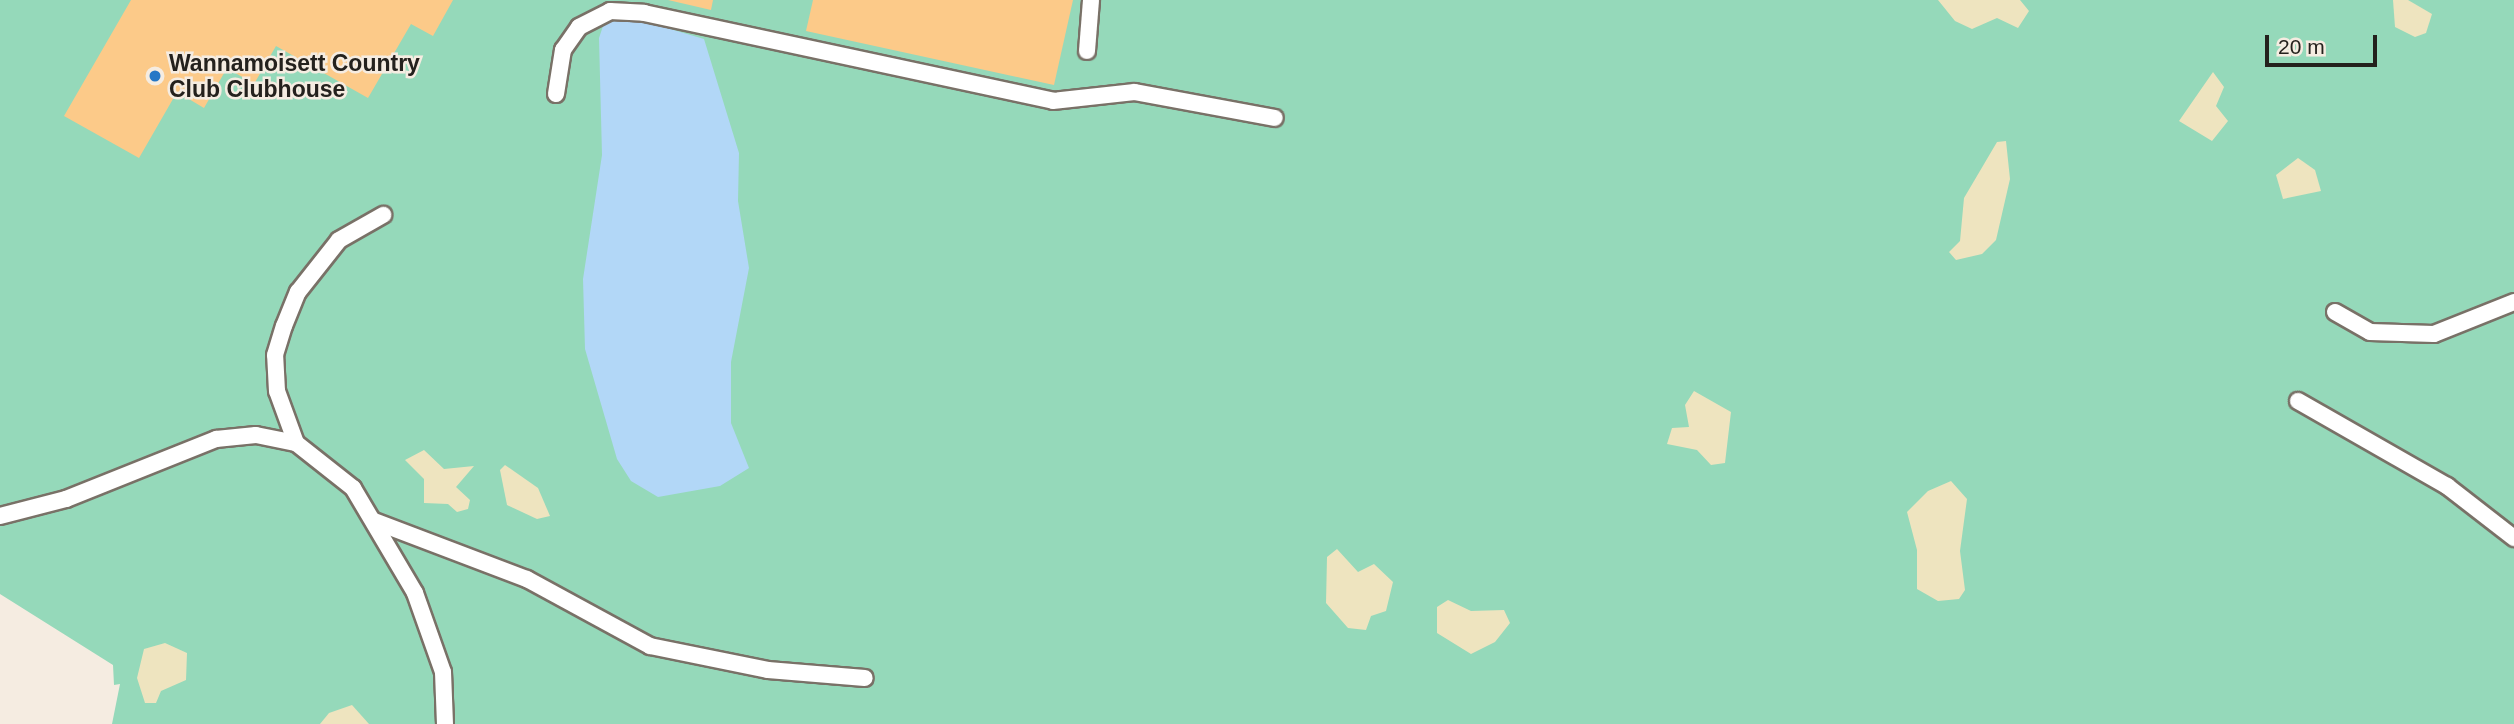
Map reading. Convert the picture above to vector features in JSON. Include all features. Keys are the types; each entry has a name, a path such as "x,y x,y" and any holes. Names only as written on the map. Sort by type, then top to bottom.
{"lane":[{"path":"1087,51 1091,0"},
{"path":"556,94 564,50 579,27 610,11 632,12 1053,101 1135,92 1275,118"},
{"path":"296,443 277,391 275,355 284,326 299,292 339,240 383,215"},
{"path":"2335,312 2370,332 2434,334 2514,302"},
{"path":"2298,401 2447,486 2514,538"},
{"path":"0,516 66,499 216,439 256,435 296,443 331,467 374,521 434,633 445,724"},
{"path":"374,521 527,579 650,646 768,670 865,678"}],"green space":[{"path":"0,0 2514,0 2514,724 112,724 120,684 114,685 113,665 0,594"}],"sand":[{"path":"1938,0 2020,0 2029,11 2018,28 1997,18 1972,29 1955,21"},
{"path":"2393,0 2408,0 2432,14 2426,33 2415,37 2395,27"},
{"path":"2213,72 2224,87 2216,106 2228,121 2212,141 2179,121"},
{"path":"2006,141 2010,179 1996,240 1982,254 1956,260 1949,252 1960,241 1964,198 1997,142"},
{"path":"2298,158 2315,170 2321,191 2283,199 2276,175"},
{"path":"1694,391 1731,412 1725,463 1711,465 1697,450 1667,444 1672,428 1689,427 1685,405"},
{"path":"424,450 444,469 474,466 456,487 470,500 468,509 457,512 448,504 424,503 424,479 405,460"},
{"path":"505,465 538,488 550,516 537,519 507,505 500,470"},
{"path":"1951,481 1967,499 1960,551 1965,590 1959,599 1938,601 1917,589 1917,550 1907,512 1928,491"},
{"path":"1337,549 1358,572 1374,564 1393,582 1386,611 1371,616 1366,630 1348,628 1326,603 1327,557"},
{"path":"1448,600 1471,611 1504,610 1510,623 1495,642 1471,654 1437,633 1437,607"},
{"path":"165,643 187,653 186,680 161,691 156,703 145,703 137,678 144,649"},
{"path":"352,705 369,724 320,724 329,713"}],"water":[{"path":"633,18 704,39 739,153 738,201 749,268 731,362 731,423 749,468 720,486 658,497 631,481 617,459 585,349 583,279 602,155 599,38 604,23"}],"building":[{"name":"Wannamoisett Country Club Clubhouse","path":"131,0 453,0 433,36 411,24 368,98 276,46 254,84 227,68 204,108 177,92 139,158 64,116"},
{"path":"668,0 713,0 711,10"},
{"path":"813,0 1073,0 1054,85 806,31"}],"place":[{"name":"Wannamoisett Country Club Clubhouse","path":"155,76"}]}
